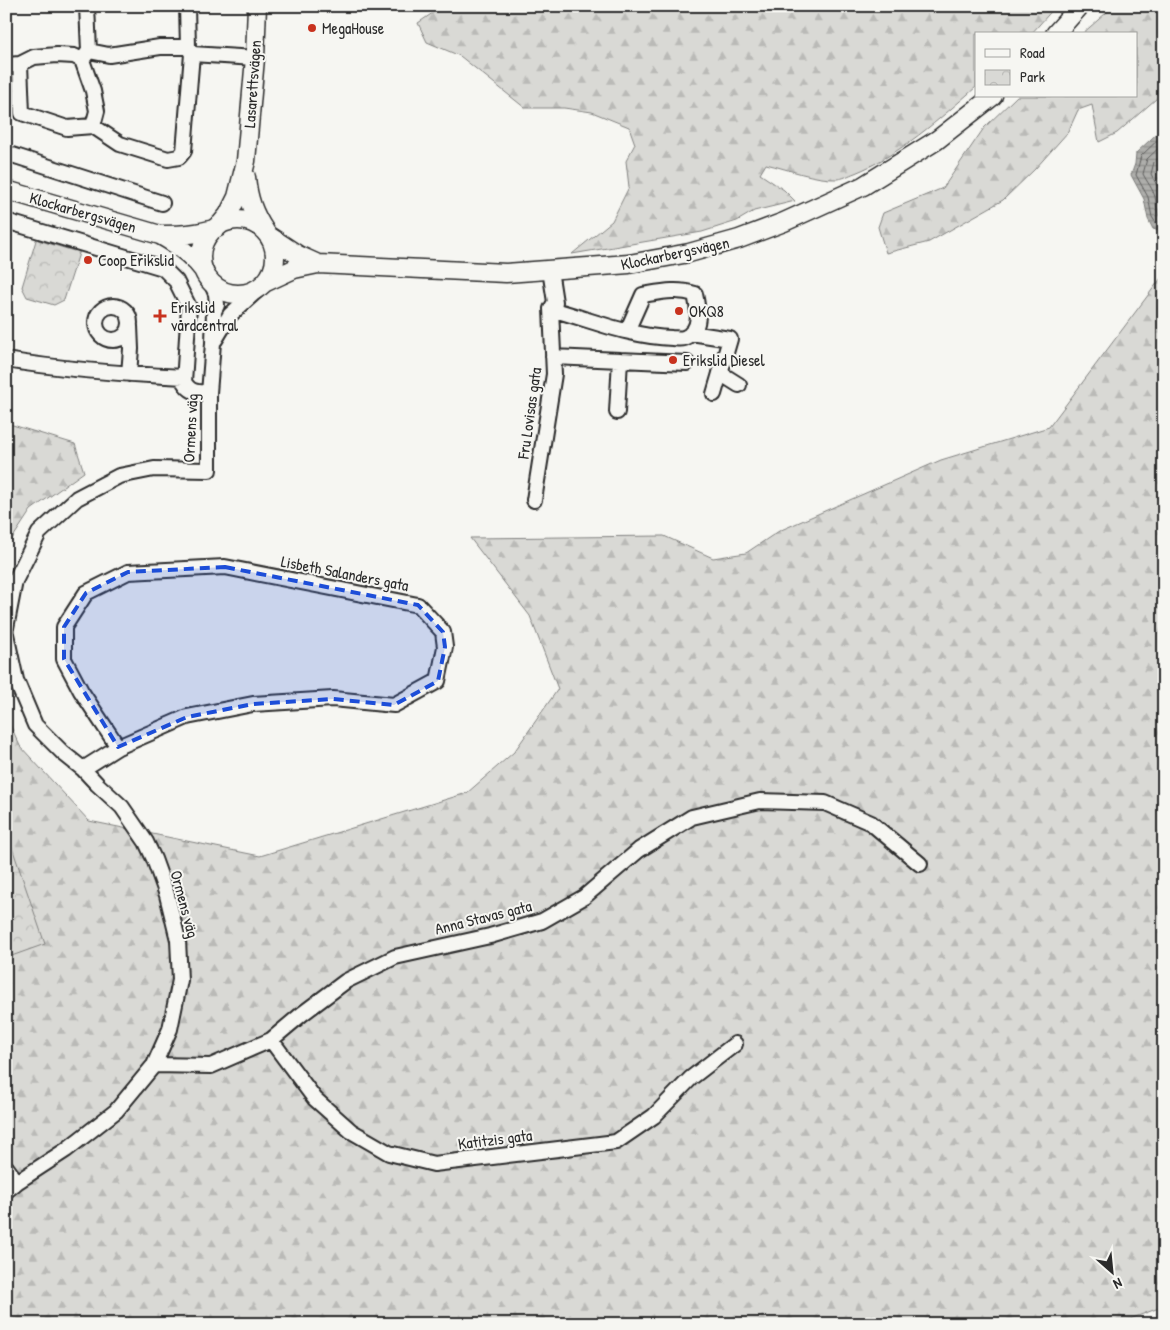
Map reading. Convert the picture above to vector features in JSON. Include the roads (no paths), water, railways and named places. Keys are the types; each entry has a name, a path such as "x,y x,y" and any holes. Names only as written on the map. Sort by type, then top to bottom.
{"main road":[{"name":"Lasarettsvägen","path":"218,227 228,215 237,197 246,161 255,58 257,6"},
{"path":"1057,32 1080,6"},
{"name":"Klockarbergsvägen","path":"264,283 285,272 318,264 506,273 629,264 688,253 739,239 817,208 862,186 937,140 990,98"},
{"name":"Lasarettsvägen","path":"246,161 249,199 256,216 268,234"},
{"name":"Klockarbergsvägen","path":"6,190 160,235"},
{"path":"240,220 254,224 268,234 274,246 275,263 271,274 264,283 253,291 232,294 221,290 208,277 196,260 181,247 160,235 198,233 228,222 240,220"},
{"path":"208,277 202,258 203,248 208,237 218,227"},
{"name":"Klockarbergsvägen","path":"268,234 298,255 318,264"}],"street":[{"path":"87,6 85,56 97,111 94,126"},
{"path":"187,6 190,51 184,151 179,157 168,159 120,144 94,126 67,128 22,113 13,64 34,57 109,55 160,47 190,51 255,58"},
{"path":"6,153 162,203"},
{"path":"6,221 163,268 176,281 189,308 184,382 189,390 209,393"},
{"name":"Fru Lovisas gata","path":"534,500 554,374 551,309 555,302 550,270"},
{"name":"Ormens väg","path":"6,628 15,582 39,533 77,498 119,476 154,469 209,470 209,393 216,298 208,277"},
{"path":"213,343 230,315 264,283"},
{"path":"551,309 627,331 656,338 683,338 691,333 696,326 698,312 695,294 685,290 670,290 643,295 627,331"},
{"path":"128,374 131,349 130,326"},
{"path":"691,333 730,339 714,394"},
{"path":"553,357 686,362"},
{"path":"6,360 38,366 128,374 184,376"},
{"path":"617,412 620,360"},
{"path":"720,373 739,385"},
{"name":"Lisbeth Salanders gata","path":"83,769 118,747 187,716 253,704 333,699 394,705 438,681 445,647 443,632 418,606 225,567 128,572 86,593 64,627 64,659 81,691 118,747"},
{"name":"Ormens väg","path":"6,634 16,680 35,725 122,806 146,842 167,895 178,940 180,980 170,1029 154,1065 116,1111 66,1150 12,1187"},
{"name":"Anna Stavas gata","path":"154,1065 211,1066 271,1040 346,981 395,957 490,936 542,921 584,897 639,850 692,817 760,801 825,803 871,823 920,864"},
{"name":"Katitzis gata","path":"271,1040 315,1098 351,1131 389,1153 434,1164 616,1142 654,1116 691,1078 735,1044"},
{"path":"6,1167 12,1187"}],"water":[{"path":"1164,127 1164,234 1160,235 1159,231 1153,229 1148,219 1144,199 1131,175 1136,153"}],"place":[{"name":"MegaHouse","path":"312,28"},
{"name":"Coop Erikslid","path":"88,260"},
{"name":"OKQ8","path":"679,311"},
{"name":"Erikslid vårdcentral","path":"160,316"},
{"name":"Erikslid Diesel","path":"673,360"}]}
